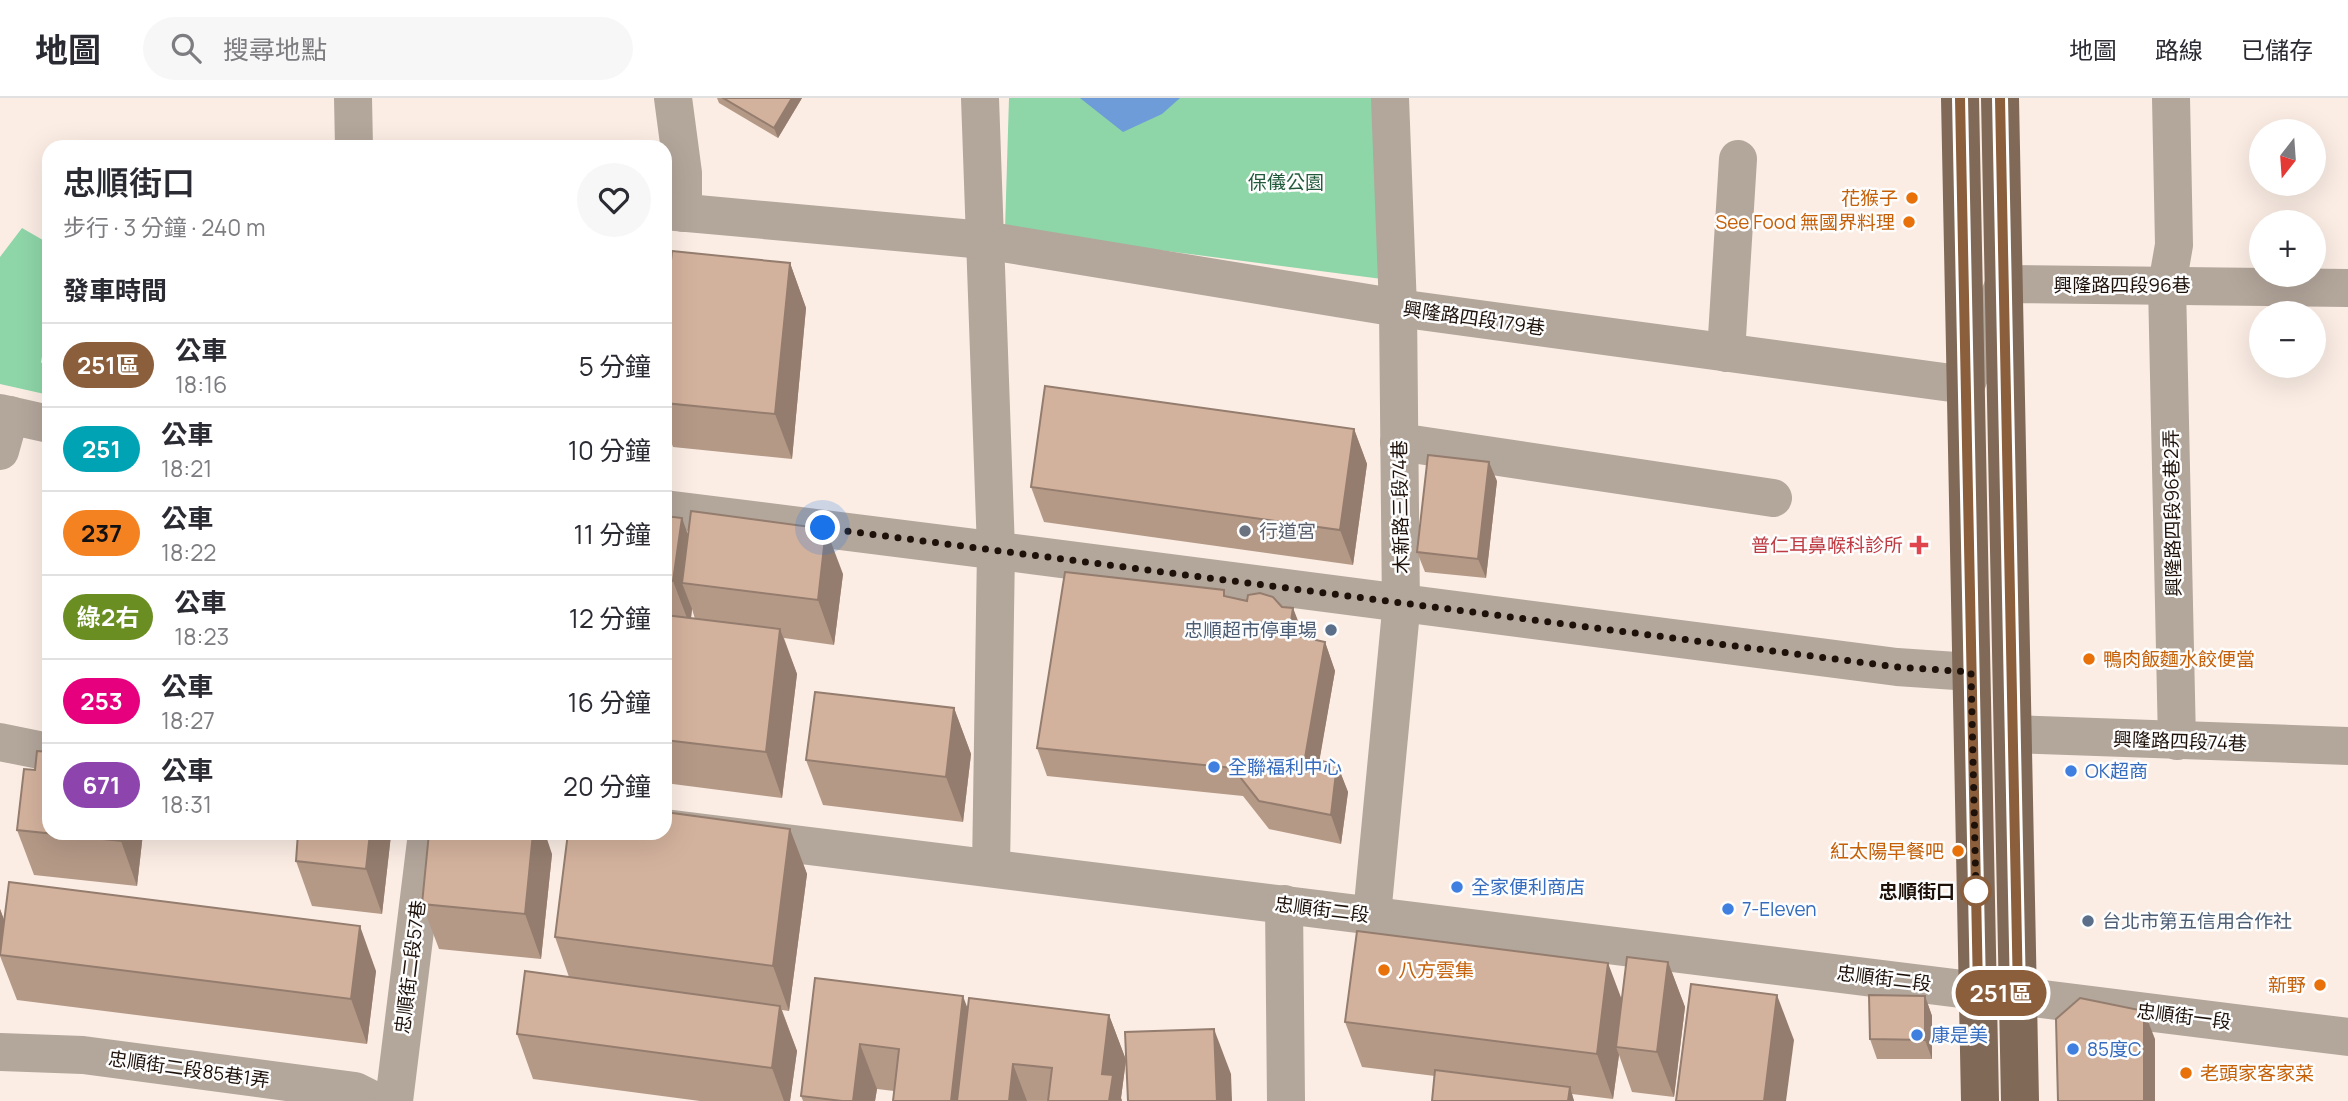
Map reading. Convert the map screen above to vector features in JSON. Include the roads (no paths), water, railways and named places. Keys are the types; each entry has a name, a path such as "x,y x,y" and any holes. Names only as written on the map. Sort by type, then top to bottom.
{"main road":[{"path":"1960,98 1980,1101"},
{"path":"2000,98 2020,1101"}],"street":[{"path":"353,98 354,140"},
{"path":"673,98 683,173 674,212"},
{"path":"980,98 996,550 992,868"},
{"name":"木新路三段74巷","path":"1372,915 1401,604 1398,308 1390,98"},
{"name":"興隆路四段96巷2弄","path":"2171,98 2174,245 2167,285 2177,741"},
{"path":"1726,353 1738,159"},
{"name":"興隆路四段179巷","path":"674,212 984,240 1398,308 1966,385"},
{"path":"1966,385 2004,284"},
{"name":"興隆路四段96巷","path":"2004,284 2348,288"},
{"path":"3,426 42,424"},
{"path":"1399,442 1773,498"},
{"path":"672,510 1897,667 1971,672"},
{"name":"興隆路四段74巷","path":"2013,734 2348,746"},
{"path":"0,742 42,751"},
{"name":"忠順街二段","path":"672,829 1978,990"},
{"name":"忠順街二段57巷","path":"394,1101 425,840"},
{"path":"1283,904 1286,1101"},
{"name":"忠順街一段","path":"1978,990 2348,1037"},
{"name":"忠順街二段85巷1弄","path":"0,1052 97,1057 355,1091 375,1101"}],"water":[{"path":"1080,98 1180,98 1162,114 1123,132"}],"place":[{"name":"花猴子","path":"1912,198"},
{"name":"See Food 無國界料理","path":"1909,222"},
{"name":"行道宮","path":"1245,531"},
{"name":"普仁耳鼻喉科診所","path":"1919,545"},
{"name":"忠順超市停車場","path":"1331,630"},
{"name":"鴨肉飯麵水餃便當","path":"2089,659"},
{"name":"全聯福利中心","path":"1214,767"},
{"name":"OK超商","path":"2071,771"},
{"name":"紅太陽早餐吧","path":"1958,851"},
{"name":"全家便利商店","path":"1457,887"},
{"name":"忠順街口","path":"1976,891"},
{"name":"7-Eleven","path":"1728,909"},
{"name":"台北市第五信用合作社","path":"2088,921"},
{"name":"八方雲集","path":"1384,970"},
{"name":"新野","path":"2320,985"},
{"name":"康是美","path":"1917,1035"},
{"name":"85度C","path":"2073,1049"},
{"name":"老頭家客家菜","path":"2186,1073"}],"park label":[{"name":"保儀公園","path":"1286,182"}]}
